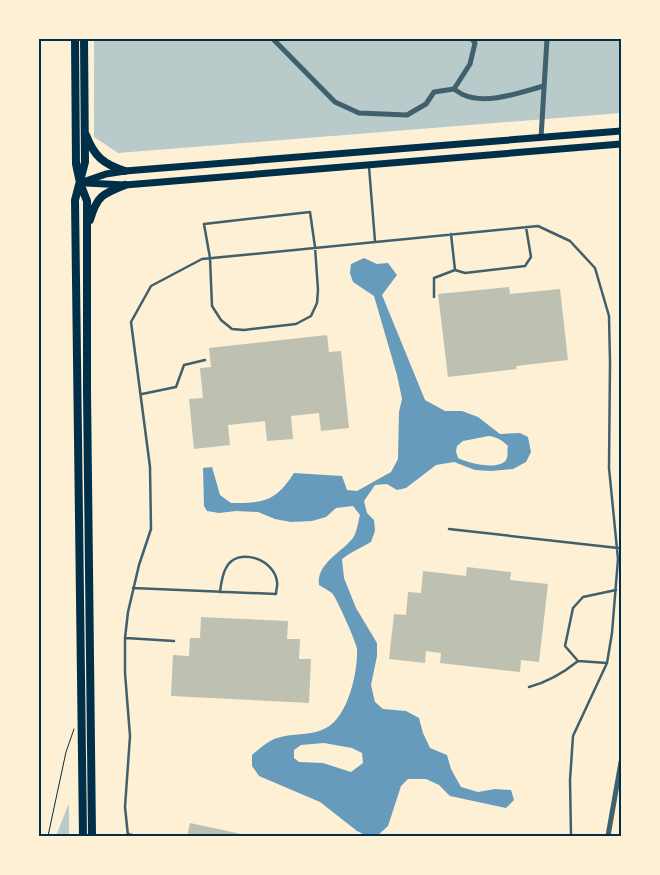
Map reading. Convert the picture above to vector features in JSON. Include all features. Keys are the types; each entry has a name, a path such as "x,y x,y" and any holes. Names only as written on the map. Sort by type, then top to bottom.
{"main road":[{"path":"75,39 76,164 80,183 87,200 87,391 92,836"},
{"path":"83,836 75,200 85,162 84,39"},
{"path":"84,131 92,150 104,162 124,171"},
{"path":"80,183 106,174 124,171 621,131"},
{"path":"80,183 125,185 621,144"},
{"path":"87,230 95,202 108,192 125,185"}],"street":[{"path":"273,39 335,102 359,113 407,115 426,104 434,92 454,89 465,96 482,98 501,97 544,86"},
{"path":"454,89 470,64 475,42 472,39"},
{"path":"541,138 547,39"},
{"path":"608,836 621,762"}],"lane":[{"path":"369,165 375,241"},
{"path":"310,212 315,247 318,290 317,303 311,316 296,324 253,329 232,329 221,320 212,306 210,258 204,224 310,212"},
{"path":"136,836 128,835 124,807 130,736 125,673 125,638 133,588 150,529 150,467 142,394 131,322 151,286 202,259 538,226 570,241 595,268 609,316 609,468 618,548 616,590 607,663 573,736 570,780 571,836"},
{"path":"434,297 434,278 455,270 465,273 525,266 531,257 526,227"},
{"path":"450,234 455,270"},
{"path":"142,394 176,387 184,364 205,360"},
{"path":"449,529 618,548"},
{"path":"133,588 220,592 276,594 278,582 273,570 263,560 252,556 234,560 226,568 220,592"},
{"path":"578,661 565,646 573,608 583,597 616,590"},
{"path":"125,638 174,641"},
{"path":"529,687 544,683 563,673 578,661 607,663"}],"path":[{"path":"48,836 66,752 74,726"}],"shaded area":[{"path":"94,39 621,39 621,113 118,153 94,137"},
{"path":"69,803 69,836 56,836"}],"water":[{"path":"364,258 377,264 388,263 397,275 382,295 425,400 445,411 462,411 478,417 500,434 520,433 528,437 531,452 526,462 513,469 475,470 454,462 436,465 406,488 397,490 387,484 375,485 364,501 367,513 374,520 375,531 371,542 342,559 344,578 356,608 377,643 377,656 371,685 375,702 383,709 406,711 419,718 430,748 447,755 451,769 461,787 478,792 495,789 511,790 514,800 506,808 450,796 439,785 426,779 408,779 401,786 388,826 377,836 367,836 357,831 320,802 259,776 252,766 252,755 265,744 277,738 321,731 334,722 346,704 356,670 357,649 332,593 319,585 319,578 321,571 330,559 353,538 360,515 353,506 336,508 326,517 312,521 291,522 275,519 258,512 236,511 219,513 207,511 204,506 203,468 212,467 220,495 231,503 268,499 281,490 294,473 342,476 347,490 357,491 391,472 398,459 399,412 402,399 374,296 353,282 350,273 351,264","holes":["489,436 499,439 508,446 507,458 504,462 499,465 484,465 458,458 457,446 463,441","324,743 352,748 362,753 363,763 351,772 323,763 299,762 294,758 294,750 301,745"]}],"building":[{"path":"509,287 510,294 560,289 568,360 516,366 517,369 448,377 438,294"},
{"path":"327,335 329,352 341,351 349,428 321,431 319,413 291,416 293,439 267,441 265,421 228,425 230,445 194,449 189,399 203,398 200,368 211,367 209,348"},
{"path":"467,567 511,572 510,580 548,584 539,662 521,660 520,672 440,663 441,653 426,651 425,663 389,659 394,614 406,615 408,592 421,593 423,571 466,576"},
{"path":"201,617 288,621 287,639 300,639 299,659 311,659 309,703 171,696 173,655 189,656 190,638 200,638"},
{"path":"190,823 246,835 246,836 187,836"}]}
